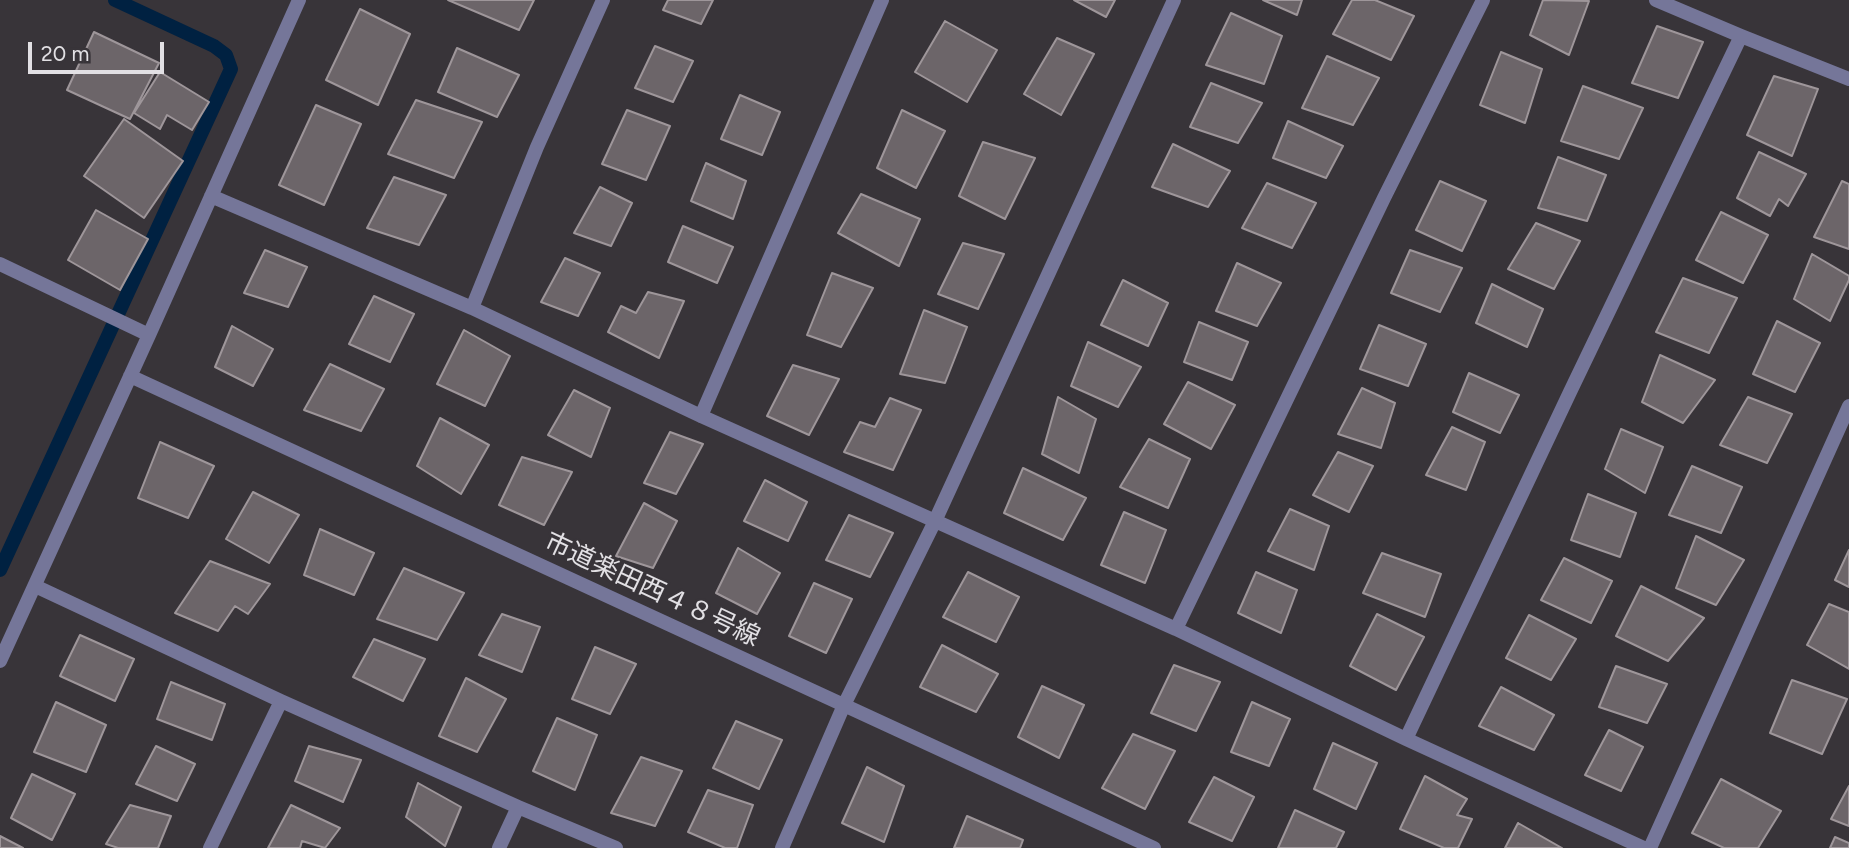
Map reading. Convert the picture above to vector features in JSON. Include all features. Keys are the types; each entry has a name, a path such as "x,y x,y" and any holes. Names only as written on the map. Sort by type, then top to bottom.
{"street":[{"path":"0,661 299,0"},
{"path":"472,308 537,147 603,0"},
{"path":"701,416 882,0"},
{"path":"782,848 845,705 935,521 1174,0"},
{"path":"1176,629 1384,198 1483,0"},
{"path":"1656,0 1849,79"},
{"path":"1406,739 1741,36"},
{"path":"211,196 472,308 701,416 1176,629 1406,739 1644,848"},
{"path":"0,264 149,335"},
{"name":"市道楽田西４８号線","path":"130,376 1154,848"},
{"path":"1650,848 1849,405"},
{"path":"35,586 281,701 616,848"},
{"path":"210,848 281,701"},
{"path":"499,848 518,807"}],"building":[{"path":"448,0 534,0 519,30"},
{"path":"668,0 713,0 701,24 663,10"},
{"path":"1074,0 1115,0 1106,17"},
{"path":"1263,0 1302,0 1297,15"},
{"path":"1352,0 1375,0 1414,16 1391,60 1333,34"},
{"path":"1543,0 1589,1 1569,55 1530,35"},
{"path":"360,9 410,34 378,105 326,80"},
{"path":"1231,13 1282,36 1264,84 1206,65"},
{"path":"945,21 997,50 967,102 915,72"},
{"path":"1657,26 1703,42 1678,98 1632,83"},
{"path":"94,32 159,63 130,119 67,90"},
{"path":"1057,38 1094,54 1061,115 1024,94"},
{"path":"655,46 693,61 673,102 635,88"},
{"path":"457,48 519,75 497,117 438,92"},
{"path":"1501,52 1542,69 1525,123 1480,105"},
{"path":"1327,56 1379,78 1353,125 1302,108"},
{"path":"160,72 209,102 192,130 167,115 160,129 134,113"},
{"path":"1774,76 1818,89 1792,156 1747,135"},
{"path":"1211,83 1262,103 1238,143 1190,127"},
{"path":"1583,86 1643,108 1619,159 1561,141"},
{"path":"740,95 780,112 762,155 721,139"},
{"path":"416,100 482,122 454,178 388,154"},
{"path":"316,105 361,124 324,205 279,185"},
{"path":"627,110 670,126 646,180 602,164"},
{"path":"902,110 945,131 916,188 877,168"},
{"path":"124,119 183,161 144,218 84,176"},
{"path":"1288,121 1343,146 1326,178 1273,158"},
{"path":"983,142 1035,158 1005,219 959,196"},
{"path":"1173,144 1230,171 1208,207 1152,187"},
{"path":"1759,152 1806,174 1788,206 1779,199 1770,216 1737,198"},
{"path":"1558,157 1606,175 1587,221 1538,208"},
{"path":"706,163 746,181 733,219 691,201"},
{"path":"394,177 446,195 419,245 367,228"},
{"path":"1440,181 1486,201 1462,251 1416,230"},
{"path":"1842,181 1849,184 1849,249 1814,237"},
{"path":"1267,183 1316,203 1292,248 1242,228"},
{"path":"600,187 632,203 611,246 574,233"},
{"path":"861,194 920,219 899,266 838,233"},
{"path":"96,210 148,239 120,290 68,260"},
{"path":"1721,212 1768,235 1743,283 1696,260"},
{"path":"1536,223 1580,241 1554,289 1508,269"},
{"path":"683,226 733,247 717,283 668,262"},
{"path":"963,243 1004,254 978,309 938,294"},
{"path":"265,250 307,267 288,307 244,293"},
{"path":"1410,250 1462,268 1440,312 1391,293"},
{"path":"1812,254 1849,276 1830,321 1794,299"},
{"path":"565,258 600,273 578,316 541,302"},
{"path":"1237,263 1281,283 1257,326 1216,311"},
{"path":"832,273 873,288 841,347 807,335"},
{"path":"1683,278 1737,298 1709,353 1656,332"},
{"path":"1123,280 1168,303 1148,346 1101,325"},
{"path":"1492,284 1543,309 1527,347 1476,323"},
{"path":"648,292 684,301 659,358 608,332 621,306 636,313"},
{"path":"374,296 414,314 390,362 349,344"},
{"path":"924,310 967,327 945,383 900,374"},
{"path":"1777,321 1820,343 1795,392 1753,374"},
{"path":"1199,322 1248,342 1232,380 1184,362"},
{"path":"1379,325 1426,344 1408,386 1360,369"},
{"path":"232,326 273,349 253,386 215,367"},
{"path":"464,330 510,356 485,406 437,384"},
{"path":"1088,342 1141,367 1118,407 1071,386"},
{"path":"1660,355 1715,380 1683,423 1642,402"},
{"path":"330,364 384,389 361,431 304,410"},
{"path":"793,365 839,379 809,435 767,416"},
{"path":"1469,373 1519,395 1500,433 1453,412"},
{"path":"1188,382 1235,405 1211,449 1164,424"},
{"path":"1362,388 1395,403 1381,448 1338,434"},
{"path":"574,390 610,408 591,457 548,435"},
{"path":"1058,397 1096,419 1079,473 1042,454"},
{"path":"1748,397 1792,414 1767,463 1720,445"},
{"path":"890,398 921,410 893,470 844,452 860,422 875,427"},
{"path":"440,418 489,445 461,494 417,466"},
{"path":"1452,427 1485,442 1466,490 1426,475"},
{"path":"1621,429 1663,447 1645,493 1605,469"},
{"path":"670,432 703,444 676,494 644,483"},
{"path":"1149,439 1190,459 1168,508 1120,487"},
{"path":"160,442 214,466 188,518 138,498"},
{"path":"1338,452 1373,466 1349,512 1313,495"},
{"path":"522,457 572,472 544,525 499,505"},
{"path":"1692,466 1742,487 1721,533 1669,515"},
{"path":"1023,468 1086,498 1063,540 1004,513"},
{"path":"765,480 807,502 788,541 744,521"},
{"path":"253,492 299,515 269,563 226,539"},
{"path":"1588,494 1636,513 1620,557 1571,540"},
{"path":"644,503 677,521 653,568 616,556"},
{"path":"1290,509 1329,526 1314,570 1268,551"},
{"path":"1124,512 1166,530 1145,583 1101,565"},
{"path":"849,515 893,533 870,577 826,560"},
{"path":"320,529 374,553 354,595 304,575"},
{"path":"1696,536 1744,560 1716,605 1676,588"},
{"path":"738,548 780,573 757,614 716,593"},
{"path":"1849,550 1849,587 1835,580"},
{"path":"1382,553 1441,574 1425,617 1363,593"},
{"path":"1564,558 1612,581 1591,623 1541,600"},
{"path":"210,561 270,584 248,614 235,606 218,631 175,613"},
{"path":"404,568 464,593 437,640 377,619"},
{"path":"968,572 1019,597 996,642 943,617"},
{"path":"1256,572 1297,590 1281,633 1238,613"},
{"path":"814,583 852,599 826,653 789,636"},
{"path":"1641,586 1704,618 1668,661 1616,636"},
{"path":"1829,604 1849,612 1849,669 1807,645"},
{"path":"502,614 540,627 522,672 479,655"},
{"path":"1377,614 1424,637 1396,690 1350,666"},
{"path":"1529,615 1576,639 1551,680 1506,658"},
{"path":"80,635 134,659 115,701 60,676"},
{"path":"374,639 425,659 403,701 353,677"},
{"path":"942,645 998,674 976,712 920,687"},
{"path":"595,647 636,664 610,714 572,699"},
{"path":"1174,665 1220,682 1196,731 1151,713"},
{"path":"1616,666 1667,684 1647,723 1599,707"},
{"path":"466,678 506,699 477,752 439,736"},
{"path":"1792,680 1847,699 1822,754 1770,733"},
{"path":"171,682 225,704 212,740 157,719"},
{"path":"1042,686 1084,705 1059,758 1018,737"},
{"path":"1501,687 1554,715 1534,750 1479,726"},
{"path":"56,702 106,725 86,772 34,752"},
{"path":"1252,702 1290,719 1269,766 1231,752"},
{"path":"557,718 597,735 575,790 533,771"},
{"path":"736,721 782,740 759,789 713,768"},
{"path":"1609,730 1643,747 1621,791 1585,775"},
{"path":"1133,734 1175,751 1145,809 1102,788"},
{"path":"1333,743 1377,763 1356,809 1314,789"},
{"path":"156,746 195,764 177,801 136,784"},
{"path":"309,746 361,760 343,802 295,781"},
{"path":"641,757 682,771 655,826 611,813"},
{"path":"867,767 904,786 884,842 842,823"},
{"path":"32,774 75,794 52,840 11,818"},
{"path":"1425,776 1467,799 1457,815 1472,819 1458,848 1444,848 1400,829"},
{"path":"1214,777 1254,797 1232,841 1189,822"},
{"path":"1721,779 1781,811 1758,848 1724,848 1692,833"},
{"path":"418,783 461,807 445,846 406,817"},
{"path":"1849,786 1849,826 1831,819"},
{"path":"708,790 753,805 737,848 725,848 688,832"},
{"path":"130,805 171,816 158,848 118,848 106,844"},
{"path":"291,805 340,828 325,848 302,841 300,848 268,848"},
{"path":"1295,810 1344,832 1336,848 1278,848"},
{"path":"967,816 1023,840 1020,848 954,848"},
{"path":"1518,823 1562,848 1505,848"},
{"path":"0,836 23,848 0,848"},
{"path":"1835,837 1849,843 1849,848 1830,848"}],"waterway":[{"path":"0,570 231,69 226,55 214,46 115,0"}]}
